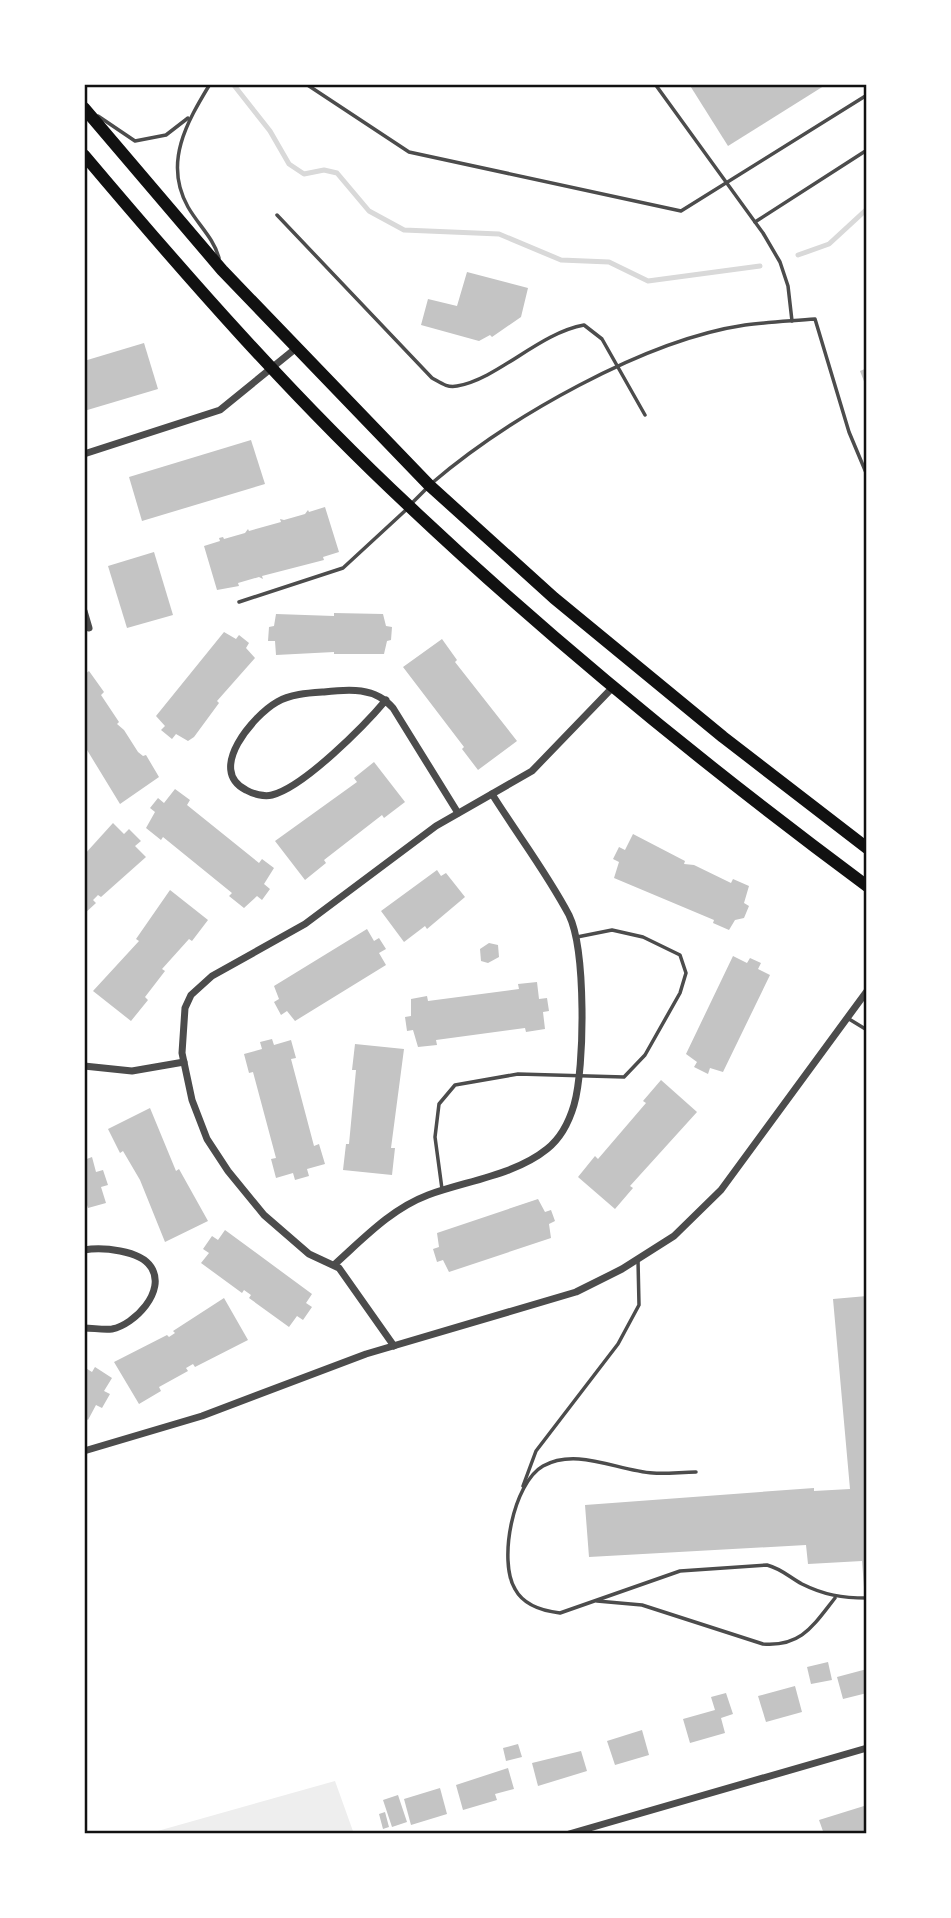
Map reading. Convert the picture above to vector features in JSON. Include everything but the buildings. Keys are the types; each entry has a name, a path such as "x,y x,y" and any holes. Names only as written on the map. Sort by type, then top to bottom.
{"main road":[{"path":"84,108 222,270 295,349 429,485 554,598 733,745 867,848"},
{"path":"84,155 200,290 409,507 535,621 691,751 867,886"}],"street":[{"path":"84,454 220,410 295,349"},
{"path":"84,611 89,628"},
{"path":"394,1346 335,1264 309,1254 264,1215 228,1171 207,1139 192,1100 184,1062 181,1023 191,995 200,985 228,965 305,924 436,825 532,771 614,685"},
{"path":"386,700 358,733 285,789 270,795 254,794 242,788 234,779 230,770 231,756 264,713 279,701 342,689 367,692 386,700 458,813"},
{"path":"335,1264 392,1213 442,1191 530,1160 547,1149 570,1119 576,1101 582,973 576,937 569,916 492,794"},
{"path":"84,1451 202,1416 394,1346 576,1292 638,1258 674,1236 721,1190 867,991"},
{"path":"84,1066 132,1071 184,1062"},
{"path":"84,1250 97,1248 132,1254 151,1266 155,1279 153,1293 138,1315 114,1329 84,1328"},
{"path":"569,1834 867,1748"}],"lane":[{"path":"211,84 190,117 177,155 181,188 188,206 214,240 222,270"},
{"path":"306,84 409,152 681,211 867,95"},
{"path":"655,84 727,182 780,262 788,286 792,321"},
{"path":"84,108 135,141 166,135 190,117"},
{"path":"755,222 867,150"},
{"path":"277,215 432,378 446,386 458,386 476,379 565,328 584,325 602,339 645,415"},
{"path":"239,602 343,568 429,485 499,431 618,368 686,340 743,325 815,319 849,432 867,475"},
{"path":"442,1191 435,1137 439,1104 455,1085 518,1074 624,1077 636,1068 680,993 686,973 680,955 643,937 612,930 576,937"},
{"path":"847,1018 867,1030"},
{"path":"638,1258 639,1305 618,1344 536,1451 520,1493 513,1516 508,1563 516,1591 528,1604 545,1611 560,1613 680,1572 767,1565 780,1569 797,1582 835,1598 867,1598"},
{"path":"520,1493 541,1467 560,1461 592,1461 652,1473 696,1472"},
{"path":"591,1601 627,1602 763,1644 781,1645 800,1637 811,1628 835,1598"}],"shaded area":[{"path":"335,1781 354,1834 147,1834"}],"waterway":[{"path":"233,84 270,131 289,164 304,174 324,170 337,173 369,211 404,230 499,234 561,260 609,262 648,281 760,266"},
{"path":"798,255 829,244 867,209"}]}
